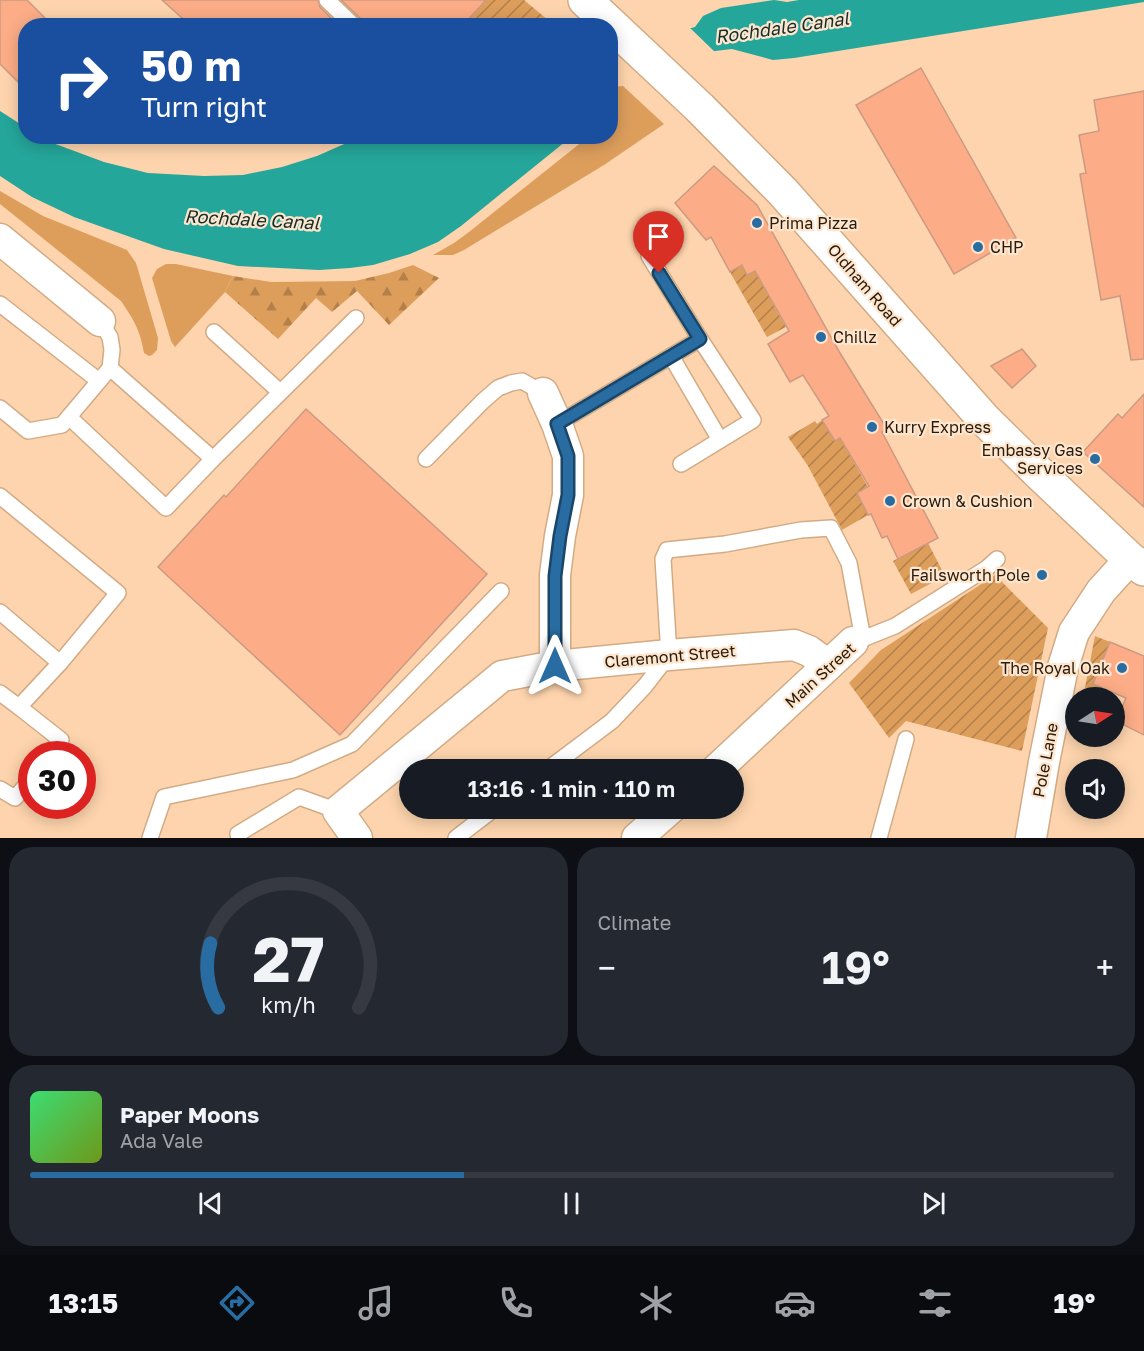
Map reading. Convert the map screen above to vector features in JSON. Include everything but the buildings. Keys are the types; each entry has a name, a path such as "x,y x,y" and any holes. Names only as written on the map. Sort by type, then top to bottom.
{"highway":[{"name":"Oldham Road","path":"585,0 605,18"},
{"name":"Oldham Road","path":"618,30 783,192 984,419 1041,476 1137,564"}],"street":[{"path":"0,239 100,321"},
{"path":"543,393 568,456 568,495 555,576 555,666"},
{"name":"Pole Lane","path":"1031,838 1063,667 1074,632 1101,591 1137,564"},
{"name":"Main Street","path":"728,759 858,640"},
{"name":"Claremont Street","path":"338,811 502,676 555,666 794,645 809,651 828,665"},
{"path":"338,811 357,838"},
{"path":"637,838 659,819"}],"lane":[{"path":"327,0 346,18"},
{"path":"649,256 753,420 681,464"},
{"path":"0,304 99,381"},
{"path":"69,417 166,508 356,318"},
{"path":"0,408 28,431 62,425 110,369 112,350 110,337 100,321"},
{"path":"214,332 280,392"},
{"path":"557,424 700,339"},
{"path":"671,356 720,440"},
{"path":"110,369 213,459"},
{"path":"426,459 498,388 522,381 543,393"},
{"path":"0,496 117,592 60,663 19,707"},
{"path":"562,759 612,721 645,686 669,655 663,559 667,550 725,544 801,530 831,528 849,563 858,640"},
{"name":"Main Street","path":"858,640 895,626 987,568 997,559"},
{"path":"150,838 164,797 293,770 352,744 501,591"},
{"path":"0,612 60,663"},
{"path":"0,693 61,741"},
{"path":"879,838 906,739"},
{"path":"0,789 15,798 18,794"},
{"path":"239,838 238,834 299,797 338,811"},
{"path":"456,838 481,819"}],"green space":[{"path":"486,0 524,0 546,18 469,18"},
{"path":"623,86 664,124 604,165 464,250 453,255 433,255 469,232 579,144 618,144 618,87"},
{"path":"0,191 43,216 127,250 136,263 158,338 157,350 152,355 144,353 136,326 121,301 0,204"},
{"path":"166,264 233,276 225,292 175,347 171,341 152,278 157,269"},
{"path":"413,265 439,278 389,325 357,291 332,312 316,298 278,339 225,292 233,276 271,282 355,281"},
{"path":"742,265 747,275 755,271 786,327 767,337 730,272"},
{"path":"822,420 834,440 840,438 868,487 857,493 868,515 842,530 808,466 788,437 815,421 817,424"},
{"path":"928,543 945,576 911,594 893,561"},
{"path":"995,575 1048,628 1022,751 906,721 889,738 849,683 881,650"},
{"path":"1095,636 1110,642 1093,684 1100,687 1085,687"}],"water":[{"name":"Rochdale Canal","path":"774,0 787,2 799,0 1144,0 1144,2 794,58 773,60 732,49 715,51 618,76 618,48 695,27 703,16 721,8"},
{"name":"Rochdale Canal","path":"0,111 18,123 18,144 55,144 104,162 148,173 204,176 243,175 282,167 317,156 344,144 562,144 438,242 410,254 373,265 319,270 238,266 164,249 74,217 32,197 0,176"}],"pier":[{"path":"688,26 716,53 618,79 618,45"}],"place":[{"name":"Prima Pizza","path":"757,223"},
{"name":"CHP","path":"978,247"},
{"name":"Chillz","path":"821,337"},
{"name":"Kurry Express","path":"872,427"},
{"name":"Embassy Gas Services","path":"1095,459"},
{"name":"Crown & Cushion","path":"890,501"},
{"name":"Failsworth Pole","path":"1042,575"},
{"name":"The Royal Oak","path":"1122,668"}],"route":[{"path":"555,666 555,576 568,495 568,456 557,424 700,339 659,273"}]}
